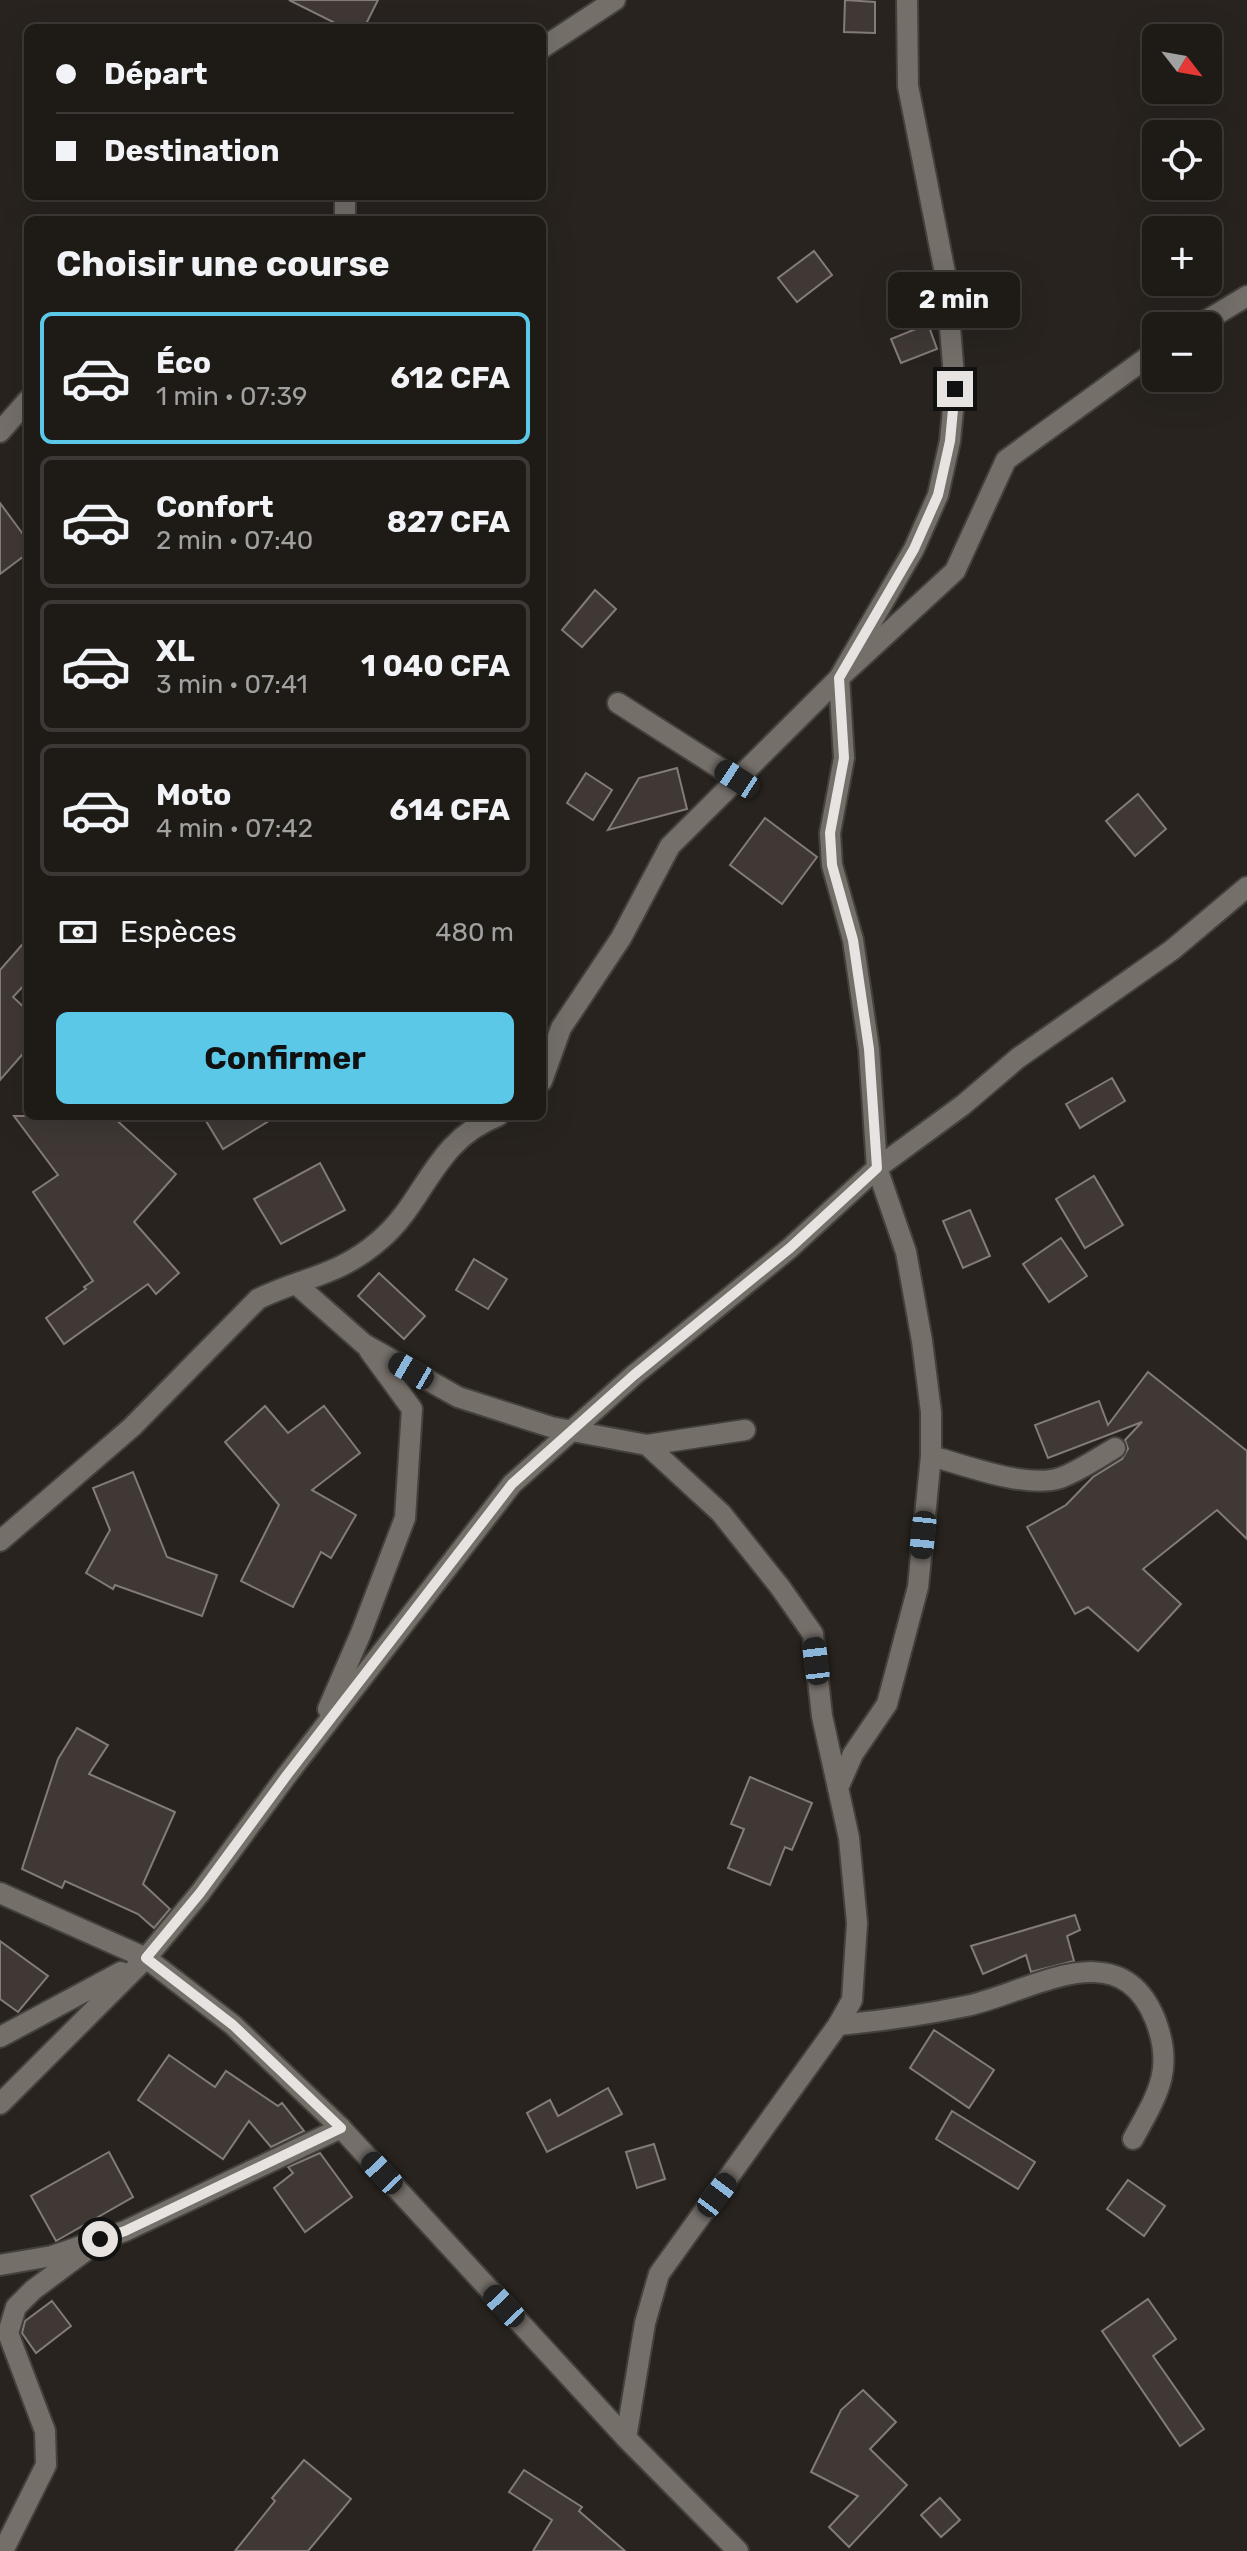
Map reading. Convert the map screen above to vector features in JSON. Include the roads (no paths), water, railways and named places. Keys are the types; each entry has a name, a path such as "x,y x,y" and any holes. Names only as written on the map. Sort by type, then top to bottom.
{"street":[{"path":"546,45 615,0"},
{"path":"838,1788 853,1754 887,1704 918,1587 931,1456 931,1412 906,1252 877,1168 869,1049 853,940 832,865 830,833 844,758 839,678 927,522 938,495 950,441 955,389 946,278 908,86 907,0"},
{"path":"1220,312 1247,296"},
{"path":"546,1070 561,1028 621,938 670,846 839,678 955,571 1006,460 1142,361"},
{"path":"0,432 24,405"},
{"path":"618,703 737,779"},
{"path":"0,2104 146,1958 200,1893 512,1484 634,1375 790,1248 877,1168 963,1105 1018,1058 1172,950 1247,887"},
{"path":"0,1541 132,1427 258,1299 324,1276 357,1259 381,1240 399,1221 429,1173 453,1145 492,1120"},
{"path":"296,1284 364,1344 458,1397 572,1431 647,1445 745,1430"},
{"path":"316,1737 361,1633 405,1518 412,1409 364,1344"},
{"path":"626,2438 645,2323 659,2274 838,2025 852,2000 857,1923 849,1838 822,1716 813,1634 721,1513 647,1445"},
{"path":"931,1456 1043,1481 1060,1478 1115,1448"},
{"path":"0,1893 146,1958 233,2025 341,2128 626,2438 738,2551"},
{"path":"0,2037 146,1958"},
{"path":"838,2025 969,2006 1041,1980 1077,1972 1108,1973 1136,1990 1152,2011 1162,2039 1165,2071 1133,2139"},
{"path":"0,2265 52,2256 125,2231 341,2128"},
{"path":"3,2551 46,2465 45,2431 8,2333 16,2307 33,2290 100,2239"}]}
